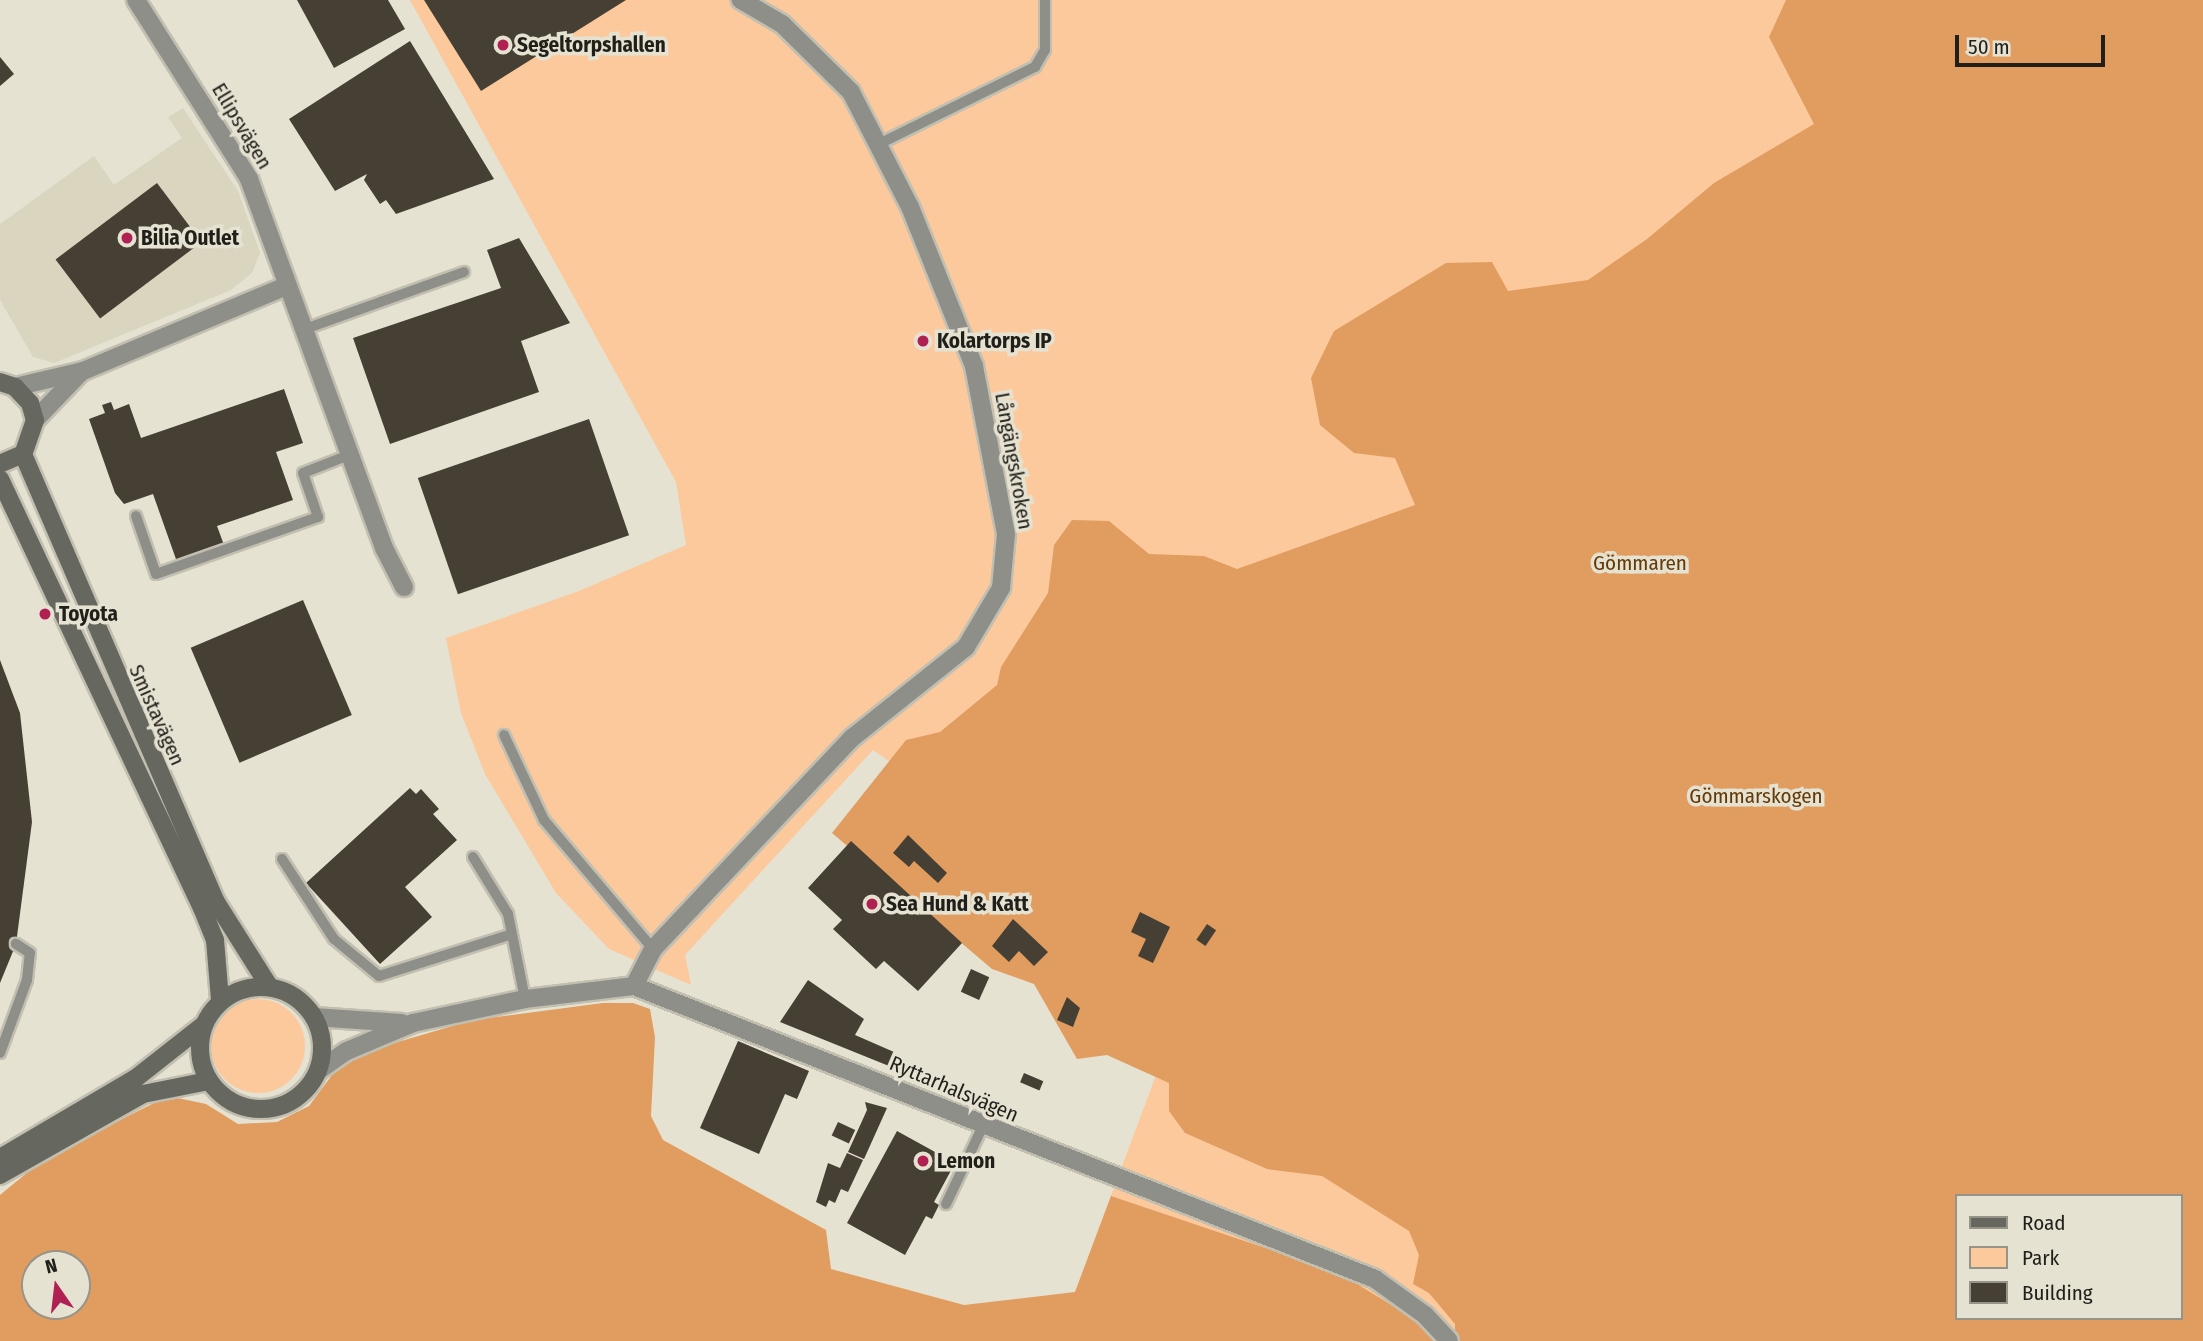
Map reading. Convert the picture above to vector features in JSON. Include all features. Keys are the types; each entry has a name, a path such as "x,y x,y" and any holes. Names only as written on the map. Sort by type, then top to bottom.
{"street":[{"name":"Ellipsvägen","path":"136,0 249,179 349,455 404,587"},
{"name":"Långängskroken","path":"634,986 653,949 852,738 966,647 1002,588 1006,534 974,366 881,144 851,92 782,24 741,0"},
{"path":"8,385 82,371 286,286"},
{"path":"0,464 23,454 35,420 82,371"},
{"path":"8,385 30,402 35,420"},
{"name":"Smistavägen","path":"23,454 216,902 269,986"},
{"name":"Smistavägen","path":"0,479 202,908 215,940 220,1000"},
{"path":"0,1158 136,1078 202,1026 220,1000 269,986 306,1004 314,1017 321,1051 318,1071 297,1098 278,1108 247,1109 227,1101 208,1081 202,1026"},
{"name":"Ryttarhalsvägen","path":"318,1071 347,1051 413,1023 525,999 634,986 982,1128 1375,1279 1425,1315 1449,1341"},
{"name":"Ryttarhalsvägen","path":"314,1017 413,1023"},
{"path":"0,1175 143,1094 208,1081"}],"lane":[{"path":"881,144 1035,67 1045,50 1045,0"},
{"path":"302,330 464,272"},
{"path":"136,516 156,574 318,517 303,473 349,455"},
{"path":"504,735 544,820 653,949"},
{"path":"473,857 508,914 525,999"},
{"path":"282,859 334,939 379,976 512,933"},
{"path":"0,1053 27,980 30,953 16,944"},
{"path":"946,1204 982,1128"}],"shaded area":[{"name":"Bilia Outlet","path":"183,108 238,191 260,253 252,273 231,290 54,363 33,357 0,300 0,224 94,156 114,185 182,138 168,117"}],"green space":[{"name":"Gömmarskogen","path":"410,0 2203,0 2203,1341 981,1341 1075,1292 1211,928 980,825 873,750 685,955 691,985 609,949 556,893 485,774 461,713 446,638 579,591 686,545 676,482"},
{"name":"Gömmarskogen","path":"1786,0 2203,0 2203,1341 1455,1341 1455,1324 1429,1293 1413,1284 1419,1255 1409,1231 1322,1176 1267,1169 1185,1133 1169,1111 1169,1083 1107,1055 1077,1059 1034,984 992,969 832,833 906,740 940,732 997,685 1001,667 1048,593 1054,545 1072,520 1109,521 1149,554 1204,556 1237,569 1415,505 1395,458 1354,453 1320,425 1311,378 1334,331 1446,263 1492,262 1508,291 1588,280 1647,239 1714,183 1814,124 1769,37"},
{"path":"258,999 276,1003 291,1013 301,1028 305,1046 301,1064 291,1079 276,1089 258,1093 240,1089 225,1079 215,1064 211,1046 215,1028 225,1013 240,1003"},
{"path":"603,1003 633,1003 650,1009 655,1037 651,1116 663,1140 826,1230 831,1269 964,1305 1075,1292 1111,1196 1339,1273 1429,1328 1440,1341 0,1341 0,1195 28,1172 168,1096 206,1104 238,1124 277,1122 309,1106 332,1075 360,1053 473,1020"}],"building":[{"path":"297,0 388,0 405,29 334,68"},
{"name":"Segeltorpshallen","path":"424,0 626,0 481,91"},
{"path":"410,41 494,179 396,214 386,200 380,204 364,180 367,174 335,191 289,119"},
{"path":"0,57 14,74 0,86"},
{"path":"157,183 202,242 100,319 56,259"},
{"path":"519,238 570,323 521,341 539,392 390,444 353,338 501,288 487,250"},
{"path":"284,389 303,443 276,452 293,500 217,526 224,545 177,562 153,494 124,504 115,493 89,419 105,413 102,405 111,402 114,410 129,404 141,438"},
{"path":"589,419 629,535 458,594 418,478"},
{"path":"303,600 352,715 240,763 191,648"},
{"path":"0,660 20,713 32,822 16,944 0,983"},
{"path":"410,788 416,794 421,789 439,809 433,814 457,840 405,887 432,917 380,964 306,883"},
{"path":"908,835 947,873 938,883 914,861 909,867 893,853"},
{"name":"Sea Hund & Katt","path":"851,841 962,943 918,991 884,961 876,969 833,929 842,920 808,888"},
{"path":"1140,912 1170,927 1153,963 1138,956 1146,939 1131,932"},
{"path":"1013,919 1048,952 1034,966 1019,951 1009,962 992,946"},
{"path":"1207,924 1216,930 1205,946 1196,940"},
{"path":"971,969 989,977 979,1000 961,992"},
{"path":"808,980 864,1019 855,1035 894,1052 889,1066 780,1022"},
{"path":"1067,997 1080,1008 1073,1027 1057,1020"},
{"path":"738,1041 809,1071 797,1099 785,1094 759,1154 700,1128"},
{"path":"1024,1073 1043,1081 1039,1090 1020,1082"},
{"path":"865,1102 887,1108 864,1159 848,1152 867,1110"},
{"path":"838,1122 855,1130 849,1144 832,1136"},
{"path":"897,1131 955,1163 934,1202 939,1205 932,1219 926,1216 905,1255 847,1223"},
{"path":"847,1153 863,1160 848,1192 841,1189 835,1203 829,1200 826,1207 816,1202 828,1163 840,1168"}],"place":[{"name":"Segeltorpshallen","path":"503,45"},
{"name":"Bilia Outlet","path":"127,238"},
{"name":"Kolartorps IP","path":"923,341"},
{"name":"Toyota","path":"45,614"},
{"name":"Sea Hund & Katt","path":"872,904"},
{"name":"Lemon","path":"923,1161"}],"park label":[{"name":"Gömmaren","path":"1640,563"}]}
